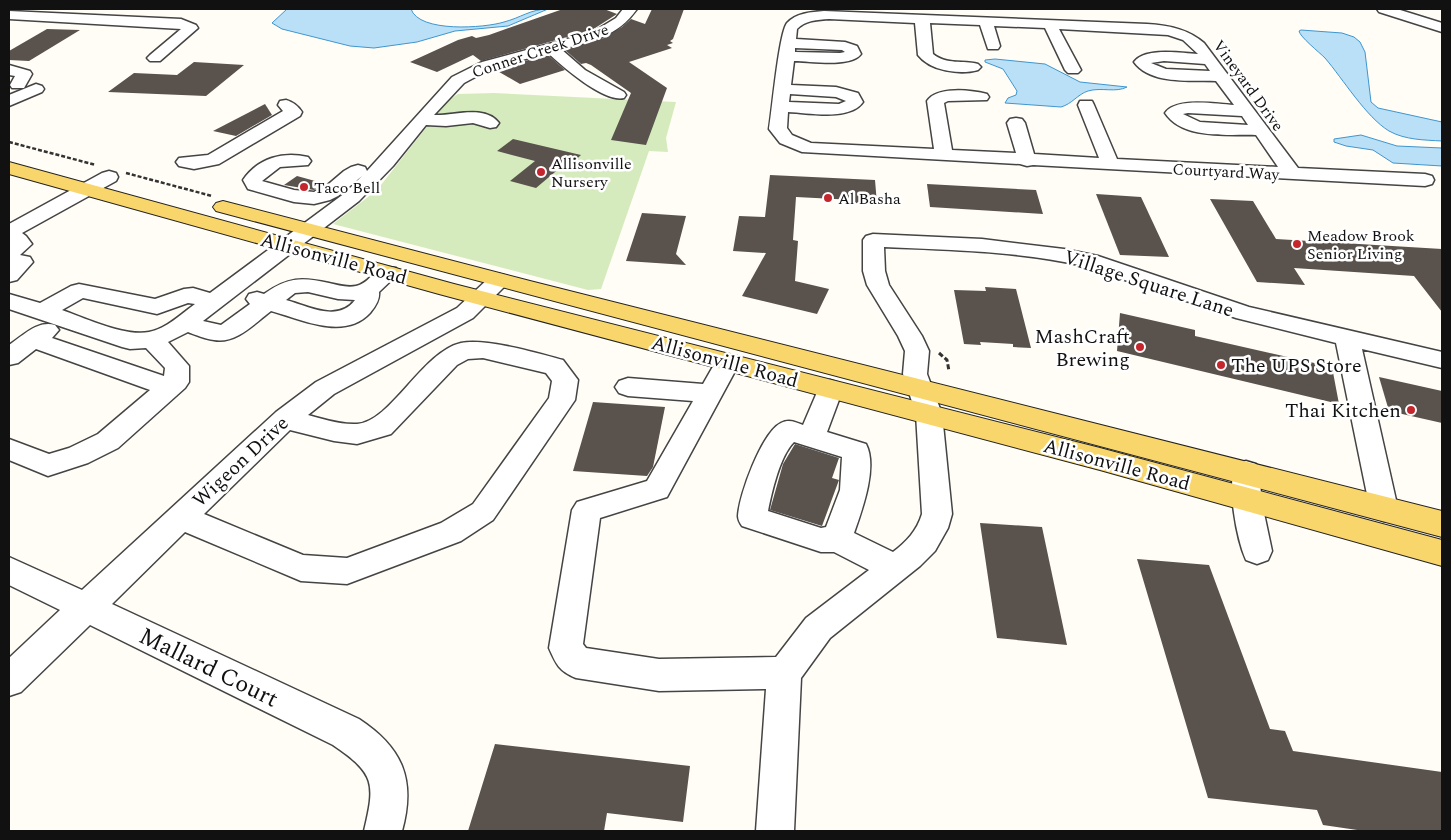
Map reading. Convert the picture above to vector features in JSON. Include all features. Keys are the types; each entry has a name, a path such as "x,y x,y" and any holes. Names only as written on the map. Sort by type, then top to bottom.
{"main road":[{"name":"Allisonville Road","path":"9,150 110,172 298,237 388,273 490,289 728,362 830,389 924,400"},
{"name":"Allisonville Road","path":"9,168 87,189 298,237 490,289 924,400 1246,486 1442,553"},
{"name":"Allisonville Road","path":"1246,486 1384,509 1442,524"}],"street":[{"name":"Conner Creek Drive","path":"152,340 174,331 184,324 352,197 387,162 451,85 466,74 494,62 604,32 621,21 630,9"},
{"path":"1384,9 1442,28"},
{"path":"9,15 182,23 187,24 191,28 155,58"},
{"name":"Vineyard Drive","path":"800,20 828,15 1147,28 1168,31 1193,40 1293,174"},
{"path":"922,19 926,55 929,58 944,65 973,67"},
{"name":"Courtyard Way","path":"800,20 790,27 778,125 780,133 786,139 802,146 829,150 1027,161 1436,179"},
{"path":"986,22 993,46"},
{"path":"1050,24 1073,70"},
{"path":"551,48 579,73 618,95"},
{"path":"1209,60 1158,57 1147,58 1142,62 1148,69 1164,73 1221,76"},
{"path":"9,70 24,74 18,86"},
{"path":"9,101 36,89"},
{"path":"944,156 935,101 946,96 981,98"},
{"path":"185,162 213,160 294,112 286,105"},
{"path":"1086,105 1111,165"},
{"path":"1246,111 1188,108 1176,110 1173,113 1178,120 1192,126 1261,130"},
{"path":"421,120 448,121 467,117 477,118 490,123"},
{"path":"1016,123 1027,161"},
{"path":"302,161 281,160 270,163 252,180 255,185 312,200 324,198 339,186 349,174 358,171"},
{"path":"9,254 22,244 9,234 87,189 110,172"},
{"name":"Village Square Lane","path":"924,400 915,374 918,360 914,342 875,278 873,240 1034,250 1067,255 1090,261 1230,309 1442,360"},
{"path":"9,258 22,262 9,275"},
{"path":"9,357 34,340 52,315 80,291 157,307 184,296 220,296 268,302 333,321 343,320 351,316 367,302 368,290 388,273"},
{"name":"Wigeon Drive","path":"9,680 84,607 285,419 325,388 465,313 490,289"},
{"path":"9,301 130,341 152,340 178,366 176,382 170,388 108,441 78,456 48,465 9,449"},
{"path":"184,324 215,334 227,332 268,302"},
{"path":"1347,337 1384,509"},
{"path":"34,340 170,388"},
{"path":"180,517 301,568 347,571 451,532 483,512 562,400 565,380 554,366 483,350 463,351 448,359 382,427 357,434 334,431 285,419"},
{"path":"728,362 712,394 657,489 587,510 566,648 576,662 659,675 784,674"},
{"path":"628,387 712,394"},
{"path":"812,436 830,389"},
{"path":"775,831 784,674 818,628 924,542 933,528 936,514 924,400"},
{"path":"837,540 854,490 856,451 789,430 776,443 757,494 752,518 821,540 837,540 894,568"},
{"path":"1246,486 1257,551"},
{"name":"Mallard Court","path":"9,570 346,732 365,744 381,760 390,784 389,813 383,831"}],"path":[{"path":"9,142 110,172 215,197"},
{"path":"936,348 947,360 949,371"}],"green space":[{"path":"494,93 676,102 666,138 668,152 649,151 601,289 588,290 333,224 377,190 447,101 458,94"}],"water":[{"path":"287,9 411,9 417,17 426,22 453,27 468,27 495,24 536,10 548,9 508,26 455,31 417,42 374,48 350,46 282,29 272,23"},
{"path":"1299,31 1342,33 1354,37 1360,42 1365,52 1371,102 1378,108 1442,122 1442,141 1402,136 1380,125 1363,107 1325,58 1300,34"},
{"path":"995,59 1045,64 1080,82 1127,87 1118,90 1088,91 1061,107 1005,103 1008,98 1016,95 1017,91 1003,69 985,62 985,60"},
{"path":"1361,135 1397,146 1442,148 1442,166 1393,163 1373,150 1346,146 1334,142 1334,139"}],"building":[{"path":"563,9 604,9 617,14 592,30 481,61 473,55 437,72 410,62 458,40 472,36 476,38 489,35"},
{"path":"652,9 684,9 673,39 670,41 673,43 667,45 672,48 629,62 667,88 646,145 611,140 631,93 591,65 581,64 565,50 604,38 631,19 645,24"},
{"path":"47,29 80,30 29,61 9,60 9,51"},
{"path":"548,55 565,70 520,84 494,69"},
{"path":"194,62 244,65 206,96 108,92 134,73 177,75"},
{"path":"265,104 272,115 236,136 213,131"},
{"path":"513,139 581,155 566,169 561,167 536,188 510,181 535,161 497,151"},
{"path":"770,175 875,180 877,204 854,203 854,200 796,197 793,240 798,241 795,281 829,289 817,314 742,296 766,253 733,251 739,216 765,217"},
{"path":"297,176 326,184 314,190 284,185"},
{"path":"927,184 1036,190 1043,214 930,207"},
{"path":"1096,194 1141,197 1169,257 1120,255"},
{"name":"Meadow Brook Senior Living","path":"1210,199 1253,201 1276,239 1442,249 1442,312 1414,276 1294,268 1305,285 1257,282"},
{"path":"642,213 686,216 676,254 686,265 626,261"},
{"path":"985,287 1016,289 1031,348 1013,347 1013,344 980,342 981,345 964,344 954,290 986,291"},
{"path":"1120,313 1195,330 1195,336 1332,367 1339,404 1117,351"},
{"path":"1379,377 1442,391 1442,423 1389,411"},
{"path":"593,402 665,407 653,467 647,476 573,471"},
{"path":"795,444 839,458 832,478 839,480 822,526 770,510 783,464"},
{"path":"980,523 1042,527 1067,645 997,638"},
{"path":"1137,559 1209,565 1270,729 1285,731 1293,751 1442,772 1442,831 1364,831 1323,825 1317,810 1208,798"},
{"path":"495,744 690,766 683,822 607,813 604,831 468,831"}],"place":[{"name":"Allisonville Nursery","path":"541,172"},
{"name":"Taco Bell","path":"304,187"},
{"name":"Al Basha","path":"828,198"},
{"name":"Meadow Brook Senior Living","path":"1297,244"},
{"name":"MashCraft Brewing","path":"1140,347"},
{"name":"The UPS Store","path":"1221,365"},
{"name":"Thai Kitchen","path":"1411,410"}]}
